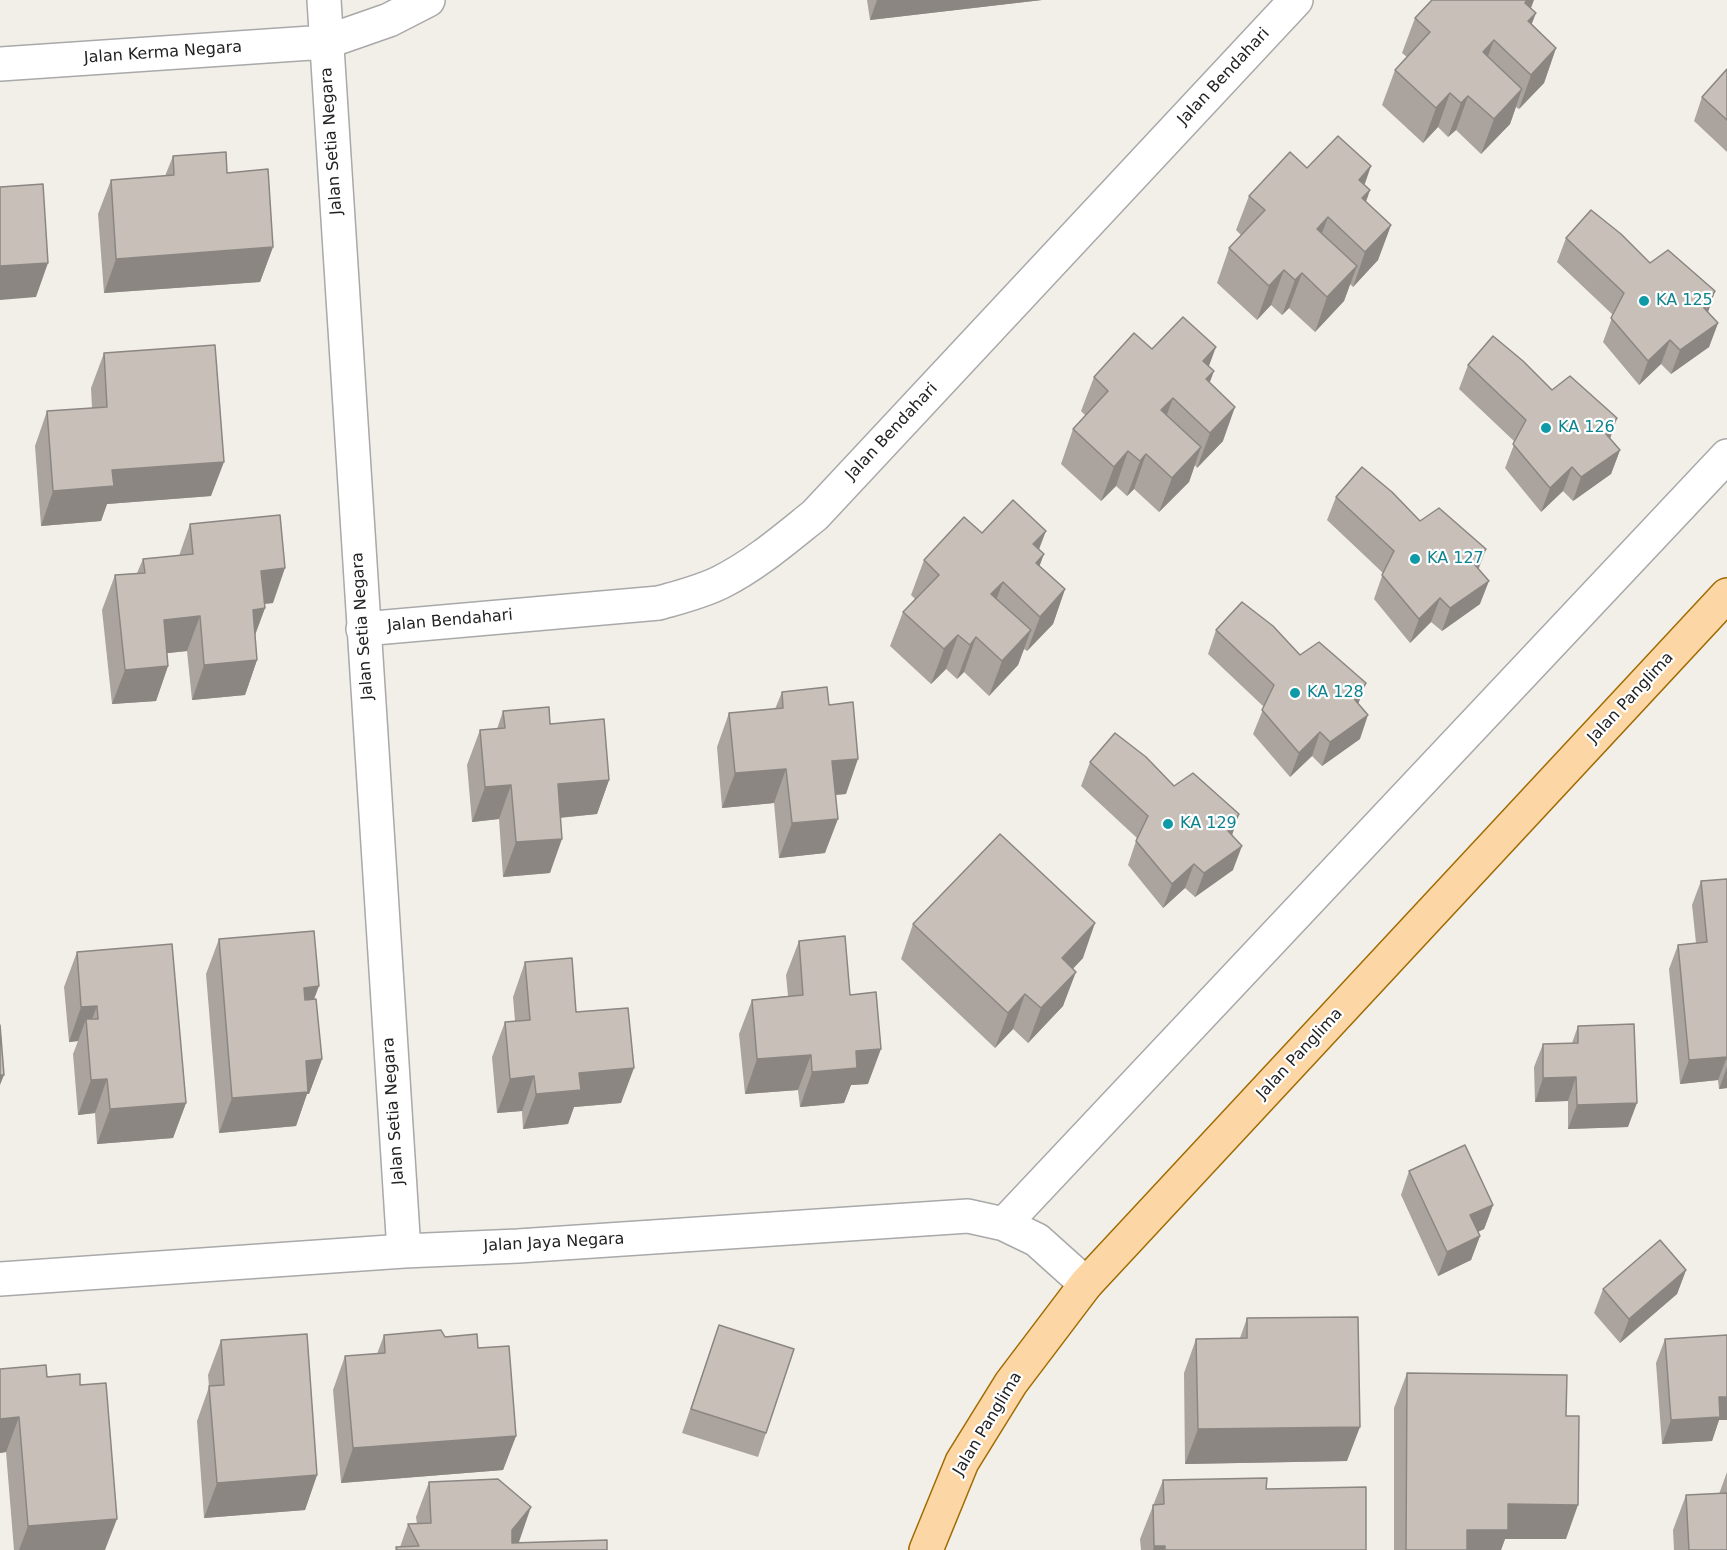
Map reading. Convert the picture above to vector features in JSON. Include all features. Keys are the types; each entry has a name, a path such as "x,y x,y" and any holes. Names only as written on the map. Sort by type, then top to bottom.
{"main road":[{"name":"Jalan Panglima","path":"926,1550 963,1462 975,1442 1011,1383 1086,1284 1727,595"}],"street":[{"name":"Jalan Setia Negara","path":"324,0 404,1251"},
{"name":"Jalan Kerma Negara","path":"0,64 326,42 389,20 428,0"},
{"name":"Jalan Bendahari","path":"363,629 659,603 722,582 769,552 815,515 1296,0"},
{"path":"1004,1224 1727,456"},
{"name":"Jalan Jaya Negara","path":"0,1279 968,1216 1004,1224 1037,1240 1086,1284"}],"building":[{"path":"1432,0 1527,0 1525,3 1536,13 1528,21 1556,48 1531,75 1494,40 1483,52 1522,89 1494,119 1468,96 1461,103 1450,93 1436,108 1395,70 1430,32 1415,18"},
{"path":"1727,69 1727,120 1702,97"},
{"path":"1338,136 1371,166 1359,180 1370,190 1362,198 1391,225 1365,252 1328,217 1317,229 1357,266 1327,297 1302,273 1295,280 1284,270 1269,286 1229,248 1265,210 1249,196 1290,152 1307,168"},
{"path":"226,152 227,173 268,169 273,247 116,259 111,180 174,175 173,156"},
{"path":"43,184 48,263 0,266 0,187"},
{"path":"1591,210 1621,234 1650,263 1668,250 1715,291 1704,308 1718,323 1680,350 1670,340 1648,361 1611,318 1624,293 1566,238"},
{"path":"1183,317 1216,347 1203,361 1214,371 1206,379 1235,407 1210,433 1173,398 1161,410 1201,447 1172,478 1146,454 1140,461 1128,451 1114,467 1073,429 1108,391 1094,377 1134,333 1152,349"},
{"path":"1493,336 1523,361 1552,390 1570,376 1617,418 1606,434 1620,450 1581,477 1572,467 1550,488 1513,444 1526,420 1468,365"},
{"path":"215,345 224,462 112,470 114,486 53,491 47,411 107,407 104,353"},
{"path":"1362,467 1392,492 1420,521 1439,508 1486,549 1475,565 1489,581 1450,608 1440,598 1419,619 1382,575 1394,551 1336,497"},
{"path":"1013,500 1046,531 1033,544 1044,554 1036,563 1065,589 1040,617 1003,582 991,594 1031,630 1002,661 976,637 970,645 958,635 944,649 903,612 939,575 924,560 964,517 982,533"},
{"path":"280,515 285,568 261,571 265,608 253,610 257,660 204,665 200,616 164,620 168,666 125,670 115,575 145,573 143,559 193,554 190,524"},
{"path":"1242,602 1273,626 1300,655 1319,642 1366,683 1355,700 1368,715 1330,742 1320,732 1299,753 1262,710 1274,685 1216,630"},
{"path":"827,687 829,705 853,702 858,759 832,761 838,819 792,823 786,769 735,773 729,713 783,708 782,692"},
{"path":"549,707 550,724 604,719 609,780 558,784 562,839 516,842 511,785 485,787 480,730 505,728 503,711"},
{"path":"1115,733 1146,757 1174,786 1193,773 1239,814 1228,831 1242,846 1204,873 1194,864 1172,884 1136,841 1148,816 1090,762"},
{"path":"1000,834 1095,923 1062,958 1076,972 1041,1008 1025,994 1008,1013 913,924"},
{"path":"1727,879 1727,1057 1689,1060 1678,945 1707,942 1701,881"},
{"path":"314,931 319,986 304,988 305,1000 316,999 322,1059 306,1061 308,1092 232,1098 219,939"},
{"path":"845,936 850,995 876,992 881,1049 856,1051 857,1068 812,1072 811,1055 757,1059 752,1000 803,995 799,941"},
{"path":"172,944 186,1103 110,1109 107,1079 91,1080 86,1019 98,1019 97,1006 81,1007 77,952"},
{"path":"572,958 576,1012 628,1008 634,1068 579,1073 581,1090 536,1094 534,1076 510,1079 505,1022 530,1020 525,962"},
{"path":"1634,1024 1637,1103 1577,1105 1576,1077 1543,1078 1543,1044 1578,1043 1578,1026"},
{"path":"0,1025 4,1075 0,1075"},
{"path":"1465,1145 1493,1205 1470,1215 1480,1236 1447,1252 1409,1171"},
{"path":"1660,1240 1686,1270 1629,1319 1603,1289"},
{"path":"1358,1317 1360,1427 1198,1429 1196,1339 1247,1338 1247,1318"},
{"path":"719,1325 794,1349 766,1433 691,1409"},
{"path":"441,1330 445,1337 477,1334 478,1348 509,1346 516,1436 353,1448 345,1356 385,1353 384,1335"},
{"path":"307,1334 317,1475 217,1483 209,1386 224,1385 221,1340"},
{"path":"1727,1335 1727,1397 1719,1397 1720,1417 1671,1420 1665,1339"},
{"path":"46,1365 47,1377 80,1374 80,1385 106,1383 117,1519 28,1526 19,1417 0,1419 0,1369"},
{"path":"1407,1373 1567,1375 1566,1416 1579,1416 1578,1505 1508,1504 1508,1530 1467,1530 1467,1550 1406,1550"},
{"path":"1267,1478 1266,1489 1366,1487 1366,1550 1165,1550 1165,1546 1154,1546 1153,1505 1164,1504 1163,1480"},
{"path":"498,1479 531,1507 512,1530 512,1543 607,1540 607,1550 397,1550 396,1547 419,1546 408,1524 431,1523 429,1482"},
{"path":"1727,1493 1727,1550 1689,1550 1686,1495"}],"place":[{"name":"KA 125","path":"1644,301"},
{"name":"KA 126","path":"1546,428"},
{"name":"KA 127","path":"1415,559"},
{"name":"KA 128","path":"1295,693"},
{"name":"KA 129","path":"1168,824"}]}
